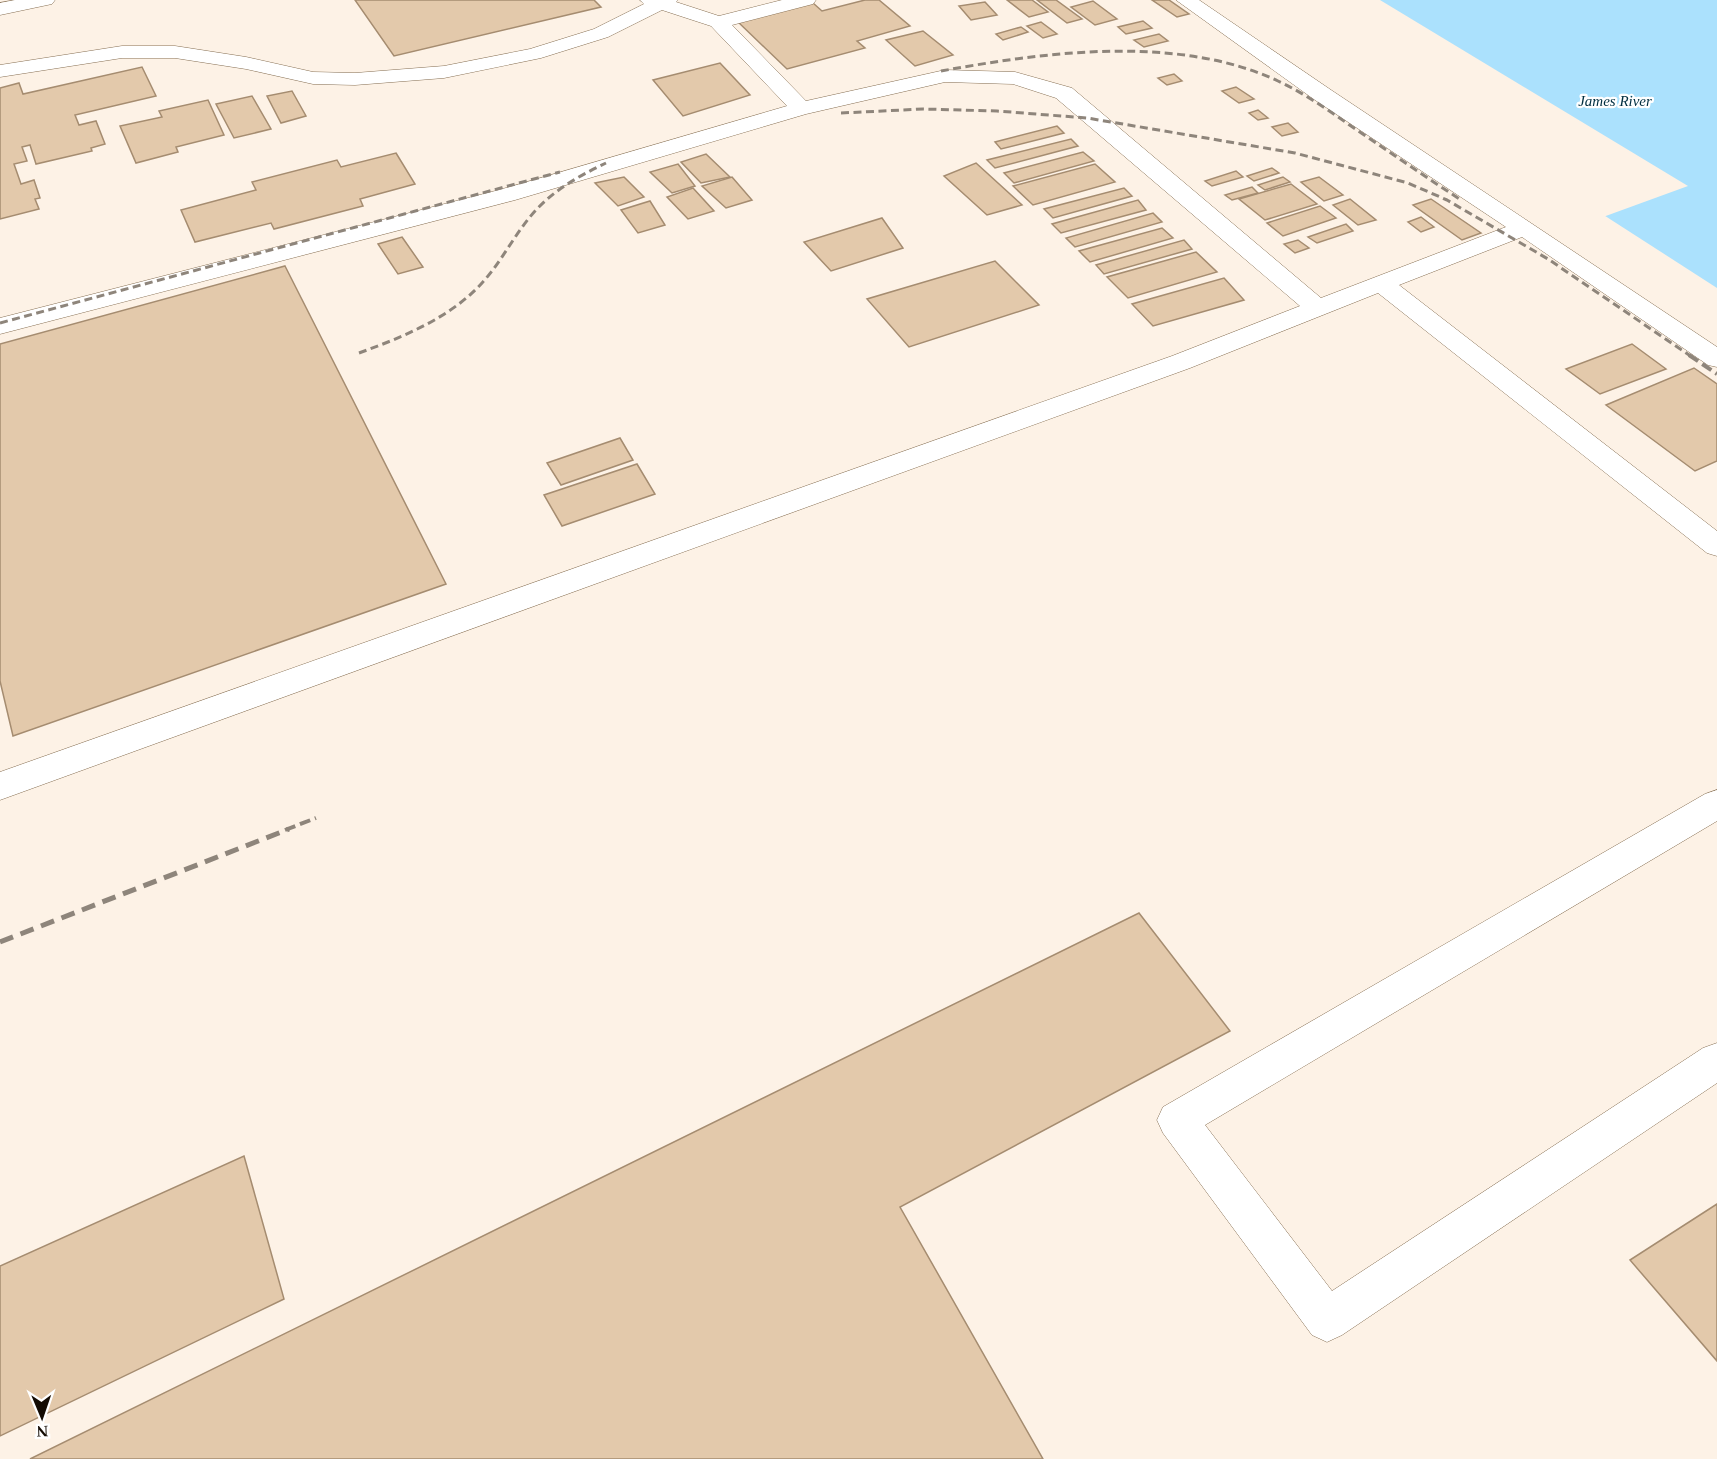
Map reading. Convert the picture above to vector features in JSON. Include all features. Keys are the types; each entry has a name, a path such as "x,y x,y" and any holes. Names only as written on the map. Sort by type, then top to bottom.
{"lane":[{"path":"0,9 45,0"},
{"path":"718,22 807,0"},
{"path":"1186,0 1323,95 1717,358"},
{"path":"0,71 122,52 175,52 246,63 313,78 355,79 444,72 534,54 601,33 660,1 718,22 801,109"},
{"path":"0,326 507,195 801,109 945,76 1015,78 1064,93 1318,308"},
{"path":"0,786 1181,362 1524,228"},
{"path":"1382,283 1717,546"},
{"path":"1717,804 1177,1120 1328,1320 1717,1061"}],"water":[{"name":"James River","path":"1270,0 1717,0 1717,288"}],"pier":[{"path":"1267,0 1380,0 1688,186 1603,217"}],"building":[{"path":"355,0 594,0 601,7 394,56"},
{"path":"865,0 879,0 910,26 857,41 865,48 787,69 738,22 813,3 822,11"},
{"path":"1007,0 1032,0 1048,12 1029,17"},
{"path":"1037,0 1056,0 1082,19 1067,23"},
{"path":"1152,0 1169,0 1189,14 1177,17"},
{"path":"1093,1 1117,19 1095,25 1071,7"},
{"path":"985,2 997,15 971,20 959,6"},
{"path":"1143,21 1152,28 1126,34 1118,27"},
{"path":"1041,22 1057,34 1043,38 1027,26"},
{"path":"1021,27 1028,32 1003,40 996,34"},
{"path":"923,31 953,55 915,66 886,40"},
{"path":"1159,34 1168,41 1144,47 1134,40"},
{"path":"720,63 750,95 683,116 653,80"},
{"path":"142,67 156,96 75,115 79,125 96,121 105,144 91,148 92,151 36,164 30,145 22,147 27,161 14,164 21,184 34,180 40,198 35,199 39,209 0,219 0,88 19,83 23,94"},
{"path":"1174,74 1182,81 1167,85 1158,78"},
{"path":"1236,87 1254,99 1239,103 1222,91"},
{"path":"292,91 306,116 281,123 267,96"},
{"path":"252,96 271,129 234,138 216,104"},
{"path":"208,100 224,135 176,147 178,152 136,163 120,126 162,117 159,111"},
{"path":"1258,110 1268,118 1258,120 1249,113"},
{"path":"1288,123 1298,132 1282,136 1272,127"},
{"path":"1057,126 1064,133 1001,149 995,142"},
{"path":"1071,139 1078,146 995,168 987,160"},
{"path":"1083,152 1094,161 1014,183 1004,173"},
{"path":"396,153 415,184 360,199 363,206 274,229 271,223 195,242 181,210 256,190 252,182 337,160 341,167"},
{"path":"706,154 730,177 701,183 681,162"},
{"path":"976,163 1022,205 987,215 944,176"},
{"path":"678,164 695,186 672,193 650,172"},
{"path":"1095,164 1115,182 1033,205 1013,186"},
{"path":"1272,168 1279,173 1254,181 1247,176"},
{"path":"1236,171 1243,177 1212,186 1205,181"},
{"path":"624,177 644,197 618,206 595,183"},
{"path":"732,177 752,200 726,208 702,186"},
{"path":"1283,177 1290,182 1265,190 1258,185"},
{"path":"1319,177 1343,195 1324,201 1301,182"},
{"path":"1291,184 1317,204 1265,220 1239,199"},
{"path":"1252,187 1258,193 1232,200 1225,195"},
{"path":"693,188 714,211 688,219 667,197"},
{"path":"1124,188 1132,196 1053,218 1044,209"},
{"path":"1350,199 1376,220 1358,225 1333,205"},
{"path":"1431,199 1481,233 1462,240 1413,205"},
{"path":"1138,200 1146,210 1061,233 1052,224"},
{"path":"650,201 665,225 638,233 621,210"},
{"path":"1320,206 1336,218 1283,236 1267,223"},
{"path":"1153,213 1162,222 1075,247 1066,238"},
{"path":"1421,217 1434,227 1421,232 1408,222"},
{"path":"882,218 903,248 831,271 804,242"},
{"path":"1346,224 1353,231 1317,243 1308,237"},
{"path":"1162,228 1173,238 1090,262 1079,251"},
{"path":"402,237 423,267 398,274 378,244"},
{"path":"1184,240 1192,249 1104,274 1096,265"},
{"path":"1298,240 1309,248 1295,253 1284,244"},
{"path":"1196,252 1217,272 1128,298 1107,277"},
{"path":"995,261 1039,305 909,347 867,299"},
{"path":"285,266 446,584 13,736 0,681 0,344"},
{"path":"1224,278 1244,300 1153,326 1132,304"},
{"path":"1632,344 1666,369 1600,394 1566,369"},
{"path":"1694,368 1717,384 1717,461 1695,471 1606,405"},
{"path":"620,438 633,460 561,485 547,463"},
{"path":"637,464 655,494 562,526 544,495"},
{"path":"1139,913 1230,1031 900,1207 1043,1459 30,1459"},
{"path":"244,1156 284,1299 0,1436 0,1266"},
{"path":"1717,1204 1717,1361 1630,1260"}],"railway":[{"path":"941,71 1024,58 1111,51 1155,52 1198,57 1239,66 1278,81 1306,96 1461,200"},
{"path":"841,113 923,109 997,111 1087,118 1295,153 1408,183 1447,200 1548,259 1692,357"},
{"path":"359,353 409,333 455,306 482,283 522,227 545,201 587,172 606,163"},
{"path":"0,323 560,172"},
{"path":"1689,355 1717,374"},
{"path":"285,830 316,818"},
{"path":"0,942 289,829"}]}
